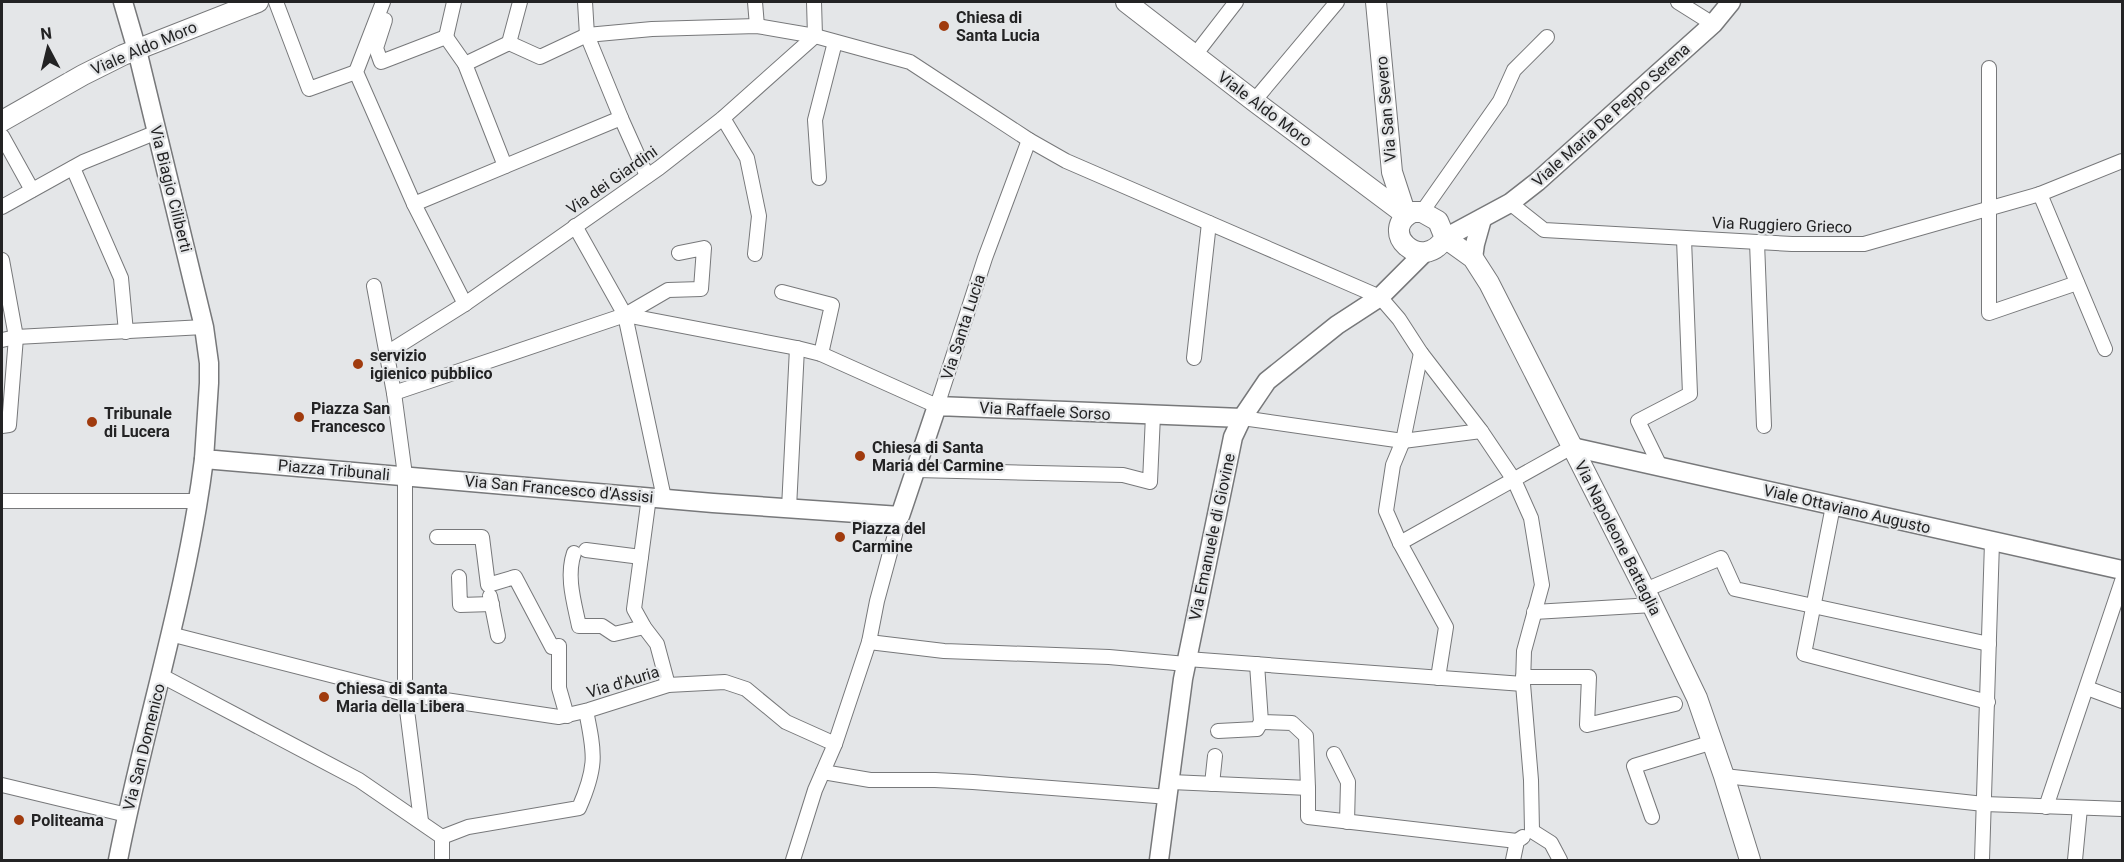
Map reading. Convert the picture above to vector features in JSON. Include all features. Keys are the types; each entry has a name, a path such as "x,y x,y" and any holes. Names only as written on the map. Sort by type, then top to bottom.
{"main road":[{"name":"Viale Aldo Moro","path":"2,121 83,75 137,50 258,2"},
{"name":"Viale Aldo Moro","path":"1126,2 1254,101 1428,221"},
{"name":"Via San Severo","path":"1376,2 1392,172 1428,221"},
{"path":"1428,221 1440,245 1431,252 1423,254 1403,243 1399,235 1400,223 1428,221"},
{"name":"Via Napoleone Battaglia","path":"1428,221 1473,258 1489,283 1649,597 1697,698 1750,861"}],"street":[{"name":"Via Biagio Ciliberti","path":"123,2 137,50 204,327"},
{"path":"276,2 309,89 356,72"},
{"path":"383,2 356,72 414,204 465,304"},
{"path":"393,2 376,48 381,62 446,37"},
{"path":"454,2 446,37 465,64 505,166"},
{"path":"509,44 520,2"},
{"path":"585,2 586,34 647,176"},
{"path":"755,2 757,26"},
{"path":"814,2 814,36"},
{"path":"1195,55 1236,2"},
{"path":"1254,101 1337,2"},
{"path":"1678,2 1713,24"},
{"name":"Viale Maria De Peppo Serena","path":"1428,221 1482,219 1510,203 1537,182 1713,24 1731,2"},
{"path":"465,64 509,44 540,57 586,34 652,29 757,26 814,36 910,62 1066,162 1380,297 1399,319 1421,353 1484,436 1514,480 1531,518 1542,585 1524,651 1523,680 1532,831"},
{"name":"Via dei Giardini","path":"387,353 465,304 647,176 723,118 814,36"},
{"path":"1428,221 1500,100 1514,70 1547,37"},
{"path":"819,178 815,120 835,42"},
{"path":"1989,68 1989,313 2077,283"},
{"path":"414,204 621,118"},
{"path":"723,118 747,158 759,216 755,254"},
{"path":"2,207 73,168 157,132"},
{"path":"2,136 33,190"},
{"name":"Via Santa Lucia","path":"900,516 985,258 1029,140"},
{"name":"Via Ruggiero Grieco","path":"1510,203 1544,230 1684,239 1864,244 2040,194 2122,161"},
{"path":"73,168 121,278 126,332"},
{"path":"2040,194 2104,349"},
{"path":"1473,258 1474,244 1482,219"},
{"path":"1194,358 1209,223"},
{"path":"575,226 625,315 657,498 641,557 634,609 657,644 668,685"},
{"path":"1399,235 1401,276"},
{"path":"1659,466 1638,421 1690,394 1684,239"},
{"path":"1757,242 1764,426"},
{"path":"394,393 625,315 668,290 701,289 704,248 679,253"},
{"name":"Via Emanuele di Giovine","path":"1159,861 1187,661 1233,437 1242,418 1267,381 1337,325 1380,297 1423,254"},
{"path":"2,260 16,337 9,425 2,426"},
{"name":"Piazza Tribunali","path":"204,459 405,475 394,393 374,286"},
{"path":"782,292 832,305 821,354"},
{"path":"625,315 821,354 937,406"},
{"path":"2,340 16,337 204,327 209,383 204,459"},
{"path":"793,861 815,790 835,744 869,642 900,516 789,508 797,348"},
{"path":"1421,353 1403,441 1393,465 1386,511 1400,543 1446,627 1438,678"},
{"name":"Via Raffaele Sorso","path":"937,406 1242,418"},
{"path":"916,470 1123,475 1150,482 1153,415"},
{"path":"1242,418 1403,441 1484,436"},
{"path":"1400,543 1572,447"},
{"name":"Viale Ottaviano Augusto","path":"1572,447 2122,570"},
{"name":"Via San Domenico","path":"118,861 127,815 162,676 199,501 204,459"},
{"path":"405,475 405,694 421,821"},
{"name":"Via San Francesco d'Assisi","path":"405,475 789,508"},
{"path":"7,501 199,501"},
{"path":"1833,506 1803,654 1988,702"},
{"path":"437,537 482,537 498,636"},
{"path":"1982,861 1992,542"},
{"path":"641,557 580,552 571,561 572,588 579,626 602,626 614,634 644,627"},
{"path":"1534,612 1649,597 1721,558 1735,589 1989,644"},
{"path":"459,577 460,605 492,604"},
{"path":"488,585 515,577 552,647 559,646 559,688 567,716"},
{"path":"2046,807 2122,581"},
{"name":"Via d'Auria","path":"170,634 405,694 560,717 668,685 725,682 746,689 786,722 835,744"},
{"path":"869,642 944,651 1257,664 1438,678 1523,680 1588,677 1587,725 1675,704"},
{"path":"1218,731 1257,729 1261,722 1257,664"},
{"path":"162,676 359,780 442,837"},
{"path":"2087,688 2122,701"},
{"path":"442,837 468,827 579,808 590,783 594,766 594,751 586,711"},
{"path":"1261,722 1292,723 1306,736 1308,817 1517,841 1532,831"},
{"path":"1652,817 1634,766 1713,742"},
{"path":"1334,754 1348,782 1347,822"},
{"path":"1212,784 1215,756"},
{"path":"822,772 870,780 935,780 1170,790 1212,784 1308,788"},
{"path":"1724,776 1984,804 2122,809"},
{"path":"2,785 127,815"},
{"path":"2075,861 2080,808"},
{"path":"1532,831 1551,843 1560,861"},
{"path":"442,837 442,861"},
{"path":"1513,861 1517,841"}],"place":[{"name":"Chiesa di Santa Lucia","path":"944,26"},
{"name":"servizio igienico pubblico","path":"358,364"},
{"name":"Piazza San Francesco","path":"299,417"},
{"name":"Tribunale di Lucera","path":"92,422"},
{"name":"Chiesa di Santa Maria del Carmine","path":"860,456"},
{"name":"Piazza del Carmine","path":"840,537"},
{"name":"Chiesa di Santa Maria della Libera","path":"324,697"},
{"name":"Politeama","path":"19,820"}]}
